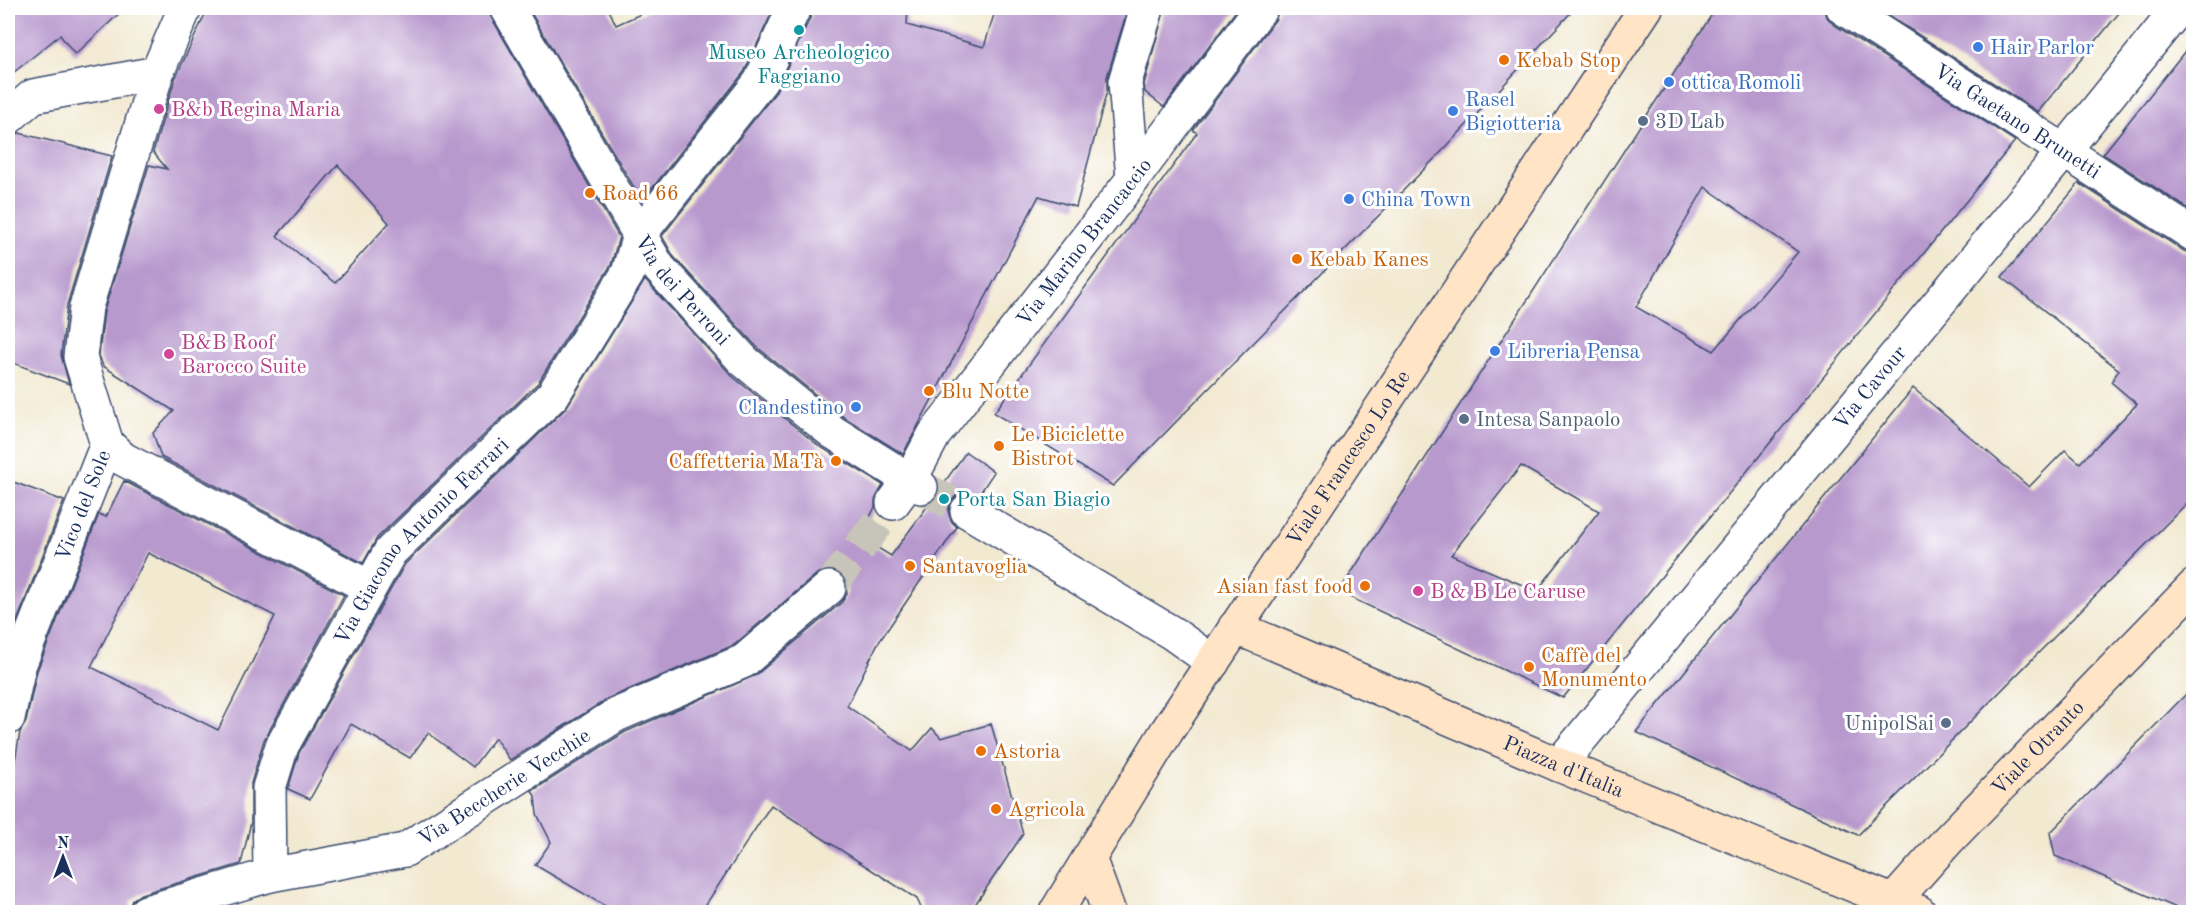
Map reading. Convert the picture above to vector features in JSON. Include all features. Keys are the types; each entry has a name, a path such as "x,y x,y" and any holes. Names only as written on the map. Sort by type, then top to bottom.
{"street":[{"name":"Vico del Sole","path":"8,718 13,664 107,444 80,357 86,307 157,74 185,8"},
{"name":"Via dei Perroni","path":"507,8 659,268 744,361 908,490"},
{"path":"639,235 760,82 794,8"},
{"path":"1133,179 1125,82 1146,8"},
{"name":"Via Marino Brancaccio","path":"908,490 934,435 1133,179 1261,8"},
{"name":"Viale Francesco Lo Re","path":"1056,912 1167,731 1646,8"},
{"name":"Via Gaetano Brunetti","path":"1843,8 2193,235"},
{"name":"Via Cavour","path":"1559,765 2179,8"},
{"path":"8,118 33,96 157,74"},
{"name":"Via Giacomo Antonio Ferrari","path":"270,874 269,788 282,746 369,587 390,552 553,395 628,273 639,235"},
{"path":"107,444 123,459 369,587"},
{"path":"967,511 1172,633 1213,662"},
{"name":"Viale Otranto","path":"1899,909 1948,840 2193,586"},
{"name":"Via Beccherie Vecchie","path":"157,911 270,874 405,850 616,715 744,661 829,588"},
{"name":"Piazza d'Italia","path":"1235,627 1899,909"},
{"path":"1089,858 1109,912"}],"building":[{"path":"8,8 125,8 75,55 60,35 8,77"},
{"path":"208,8 488,8 491,17 619,237 611,265 538,383 377,538 363,563 161,457 153,433 174,411 103,366 99,355 104,311 149,165 167,169 153,152 175,79","holes":["338,165 389,223 335,283 277,236"]},
{"path":"528,8 608,8 616,25 654,8 774,8 744,72 642,201"},
{"path":"813,8 908,8 907,25 984,47 996,8 1128,8 1107,77 1107,91 1076,207 1039,196 903,454 842,416 757,347 674,257 662,236 775,93"},
{"path":"1165,8 1238,8 1164,107 1145,92 1144,84"},
{"path":"1279,8 1575,8 1447,146 1113,486 994,413 1197,133 1193,130 1276,19"},
{"path":"1716,8 1824,8 1833,24 2015,141 1563,698 1339,592","holes":["1705,187 1798,252 1714,351 1636,307","1521,466 1599,511 1537,591 1451,555"]},
{"path":"1877,8 2123,8 2038,112"},
{"path":"2193,41 2193,212 2103,154"},
{"path":"19,133 112,156 67,305 61,355 69,384 8,361 8,136"},
{"path":"2079,183 2184,251 2193,254 2193,497 1858,835 1636,732 1913,388 2029,487 2065,450 2080,463 2137,404 2111,382 2119,370 2002,277"},
{"path":"645,280 732,376 819,446 883,485 860,537 891,556 929,504 937,497 939,490 966,452 994,472 978,496 967,492 958,494 951,501 948,511 951,521 957,527 877,645 847,706 912,751 932,728 941,738 991,724 1023,834 970,912 923,912 917,899 771,805 701,912 615,912 535,865 551,842 537,814 535,796 532,791 625,732 756,675 842,602 847,594 847,584 843,575 835,570 825,570 817,574 734,645 609,698 510,760 495,738 473,767 428,733 410,758 351,724 310,799 288,789 299,753 405,564 566,408"},
{"path":"8,480 64,501 8,644"},
{"path":"124,481 344,595 264,740 251,783 251,822 241,864 141,894 132,900 128,912 8,912 8,801 20,732 26,722 37,671 99,514 106,517","holes":["148,553 275,616 218,730 91,667"]},
{"path":"2193,687 2193,912 2186,912 2055,856 2050,833"}],"tunnel":[{"path":"921,487 967,511"},
{"path":"829,588 893,503"}],"place":[{"name":"Museo Archeologico Faggiano","path":"799,30"},
{"name":"Hair Parlor","path":"1978,47"},
{"name":"Kebab Stop","path":"1504,60"},
{"name":"ottica Romoli","path":"1669,82"},
{"name":"B&b Regina Maria","path":"159,109"},
{"name":"Rasel Bigiotteria","path":"1453,111"},
{"name":"3D Lab","path":"1643,121"},
{"name":"Road 66","path":"590,193"},
{"name":"China Town","path":"1349,199"},
{"name":"Kebab Kanes","path":"1297,259"},
{"name":"Libreria Pensa","path":"1495,351"},
{"name":"B&B Roof Barocco Suite","path":"169,354"},
{"name":"Blu Notte","path":"929,391"},
{"name":"Clandestino","path":"856,407"},
{"name":"Intesa Sanpaolo","path":"1464,419"},
{"name":"Le Biciclette Bistrot","path":"999,446"},
{"name":"Caffetteria MaTà","path":"836,461"},
{"name":"Porta San Biagio","path":"944,499"},
{"name":"Santavoglia","path":"910,566"},
{"name":"Asian fast food","path":"1365,586"},
{"name":"B & B Le Caruse","path":"1418,591"},
{"name":"Caffè del Monumento","path":"1529,667"},
{"name":"UnipolSai","path":"1946,723"},
{"name":"Astoria","path":"981,751"},
{"name":"Agricola","path":"996,809"}]}
